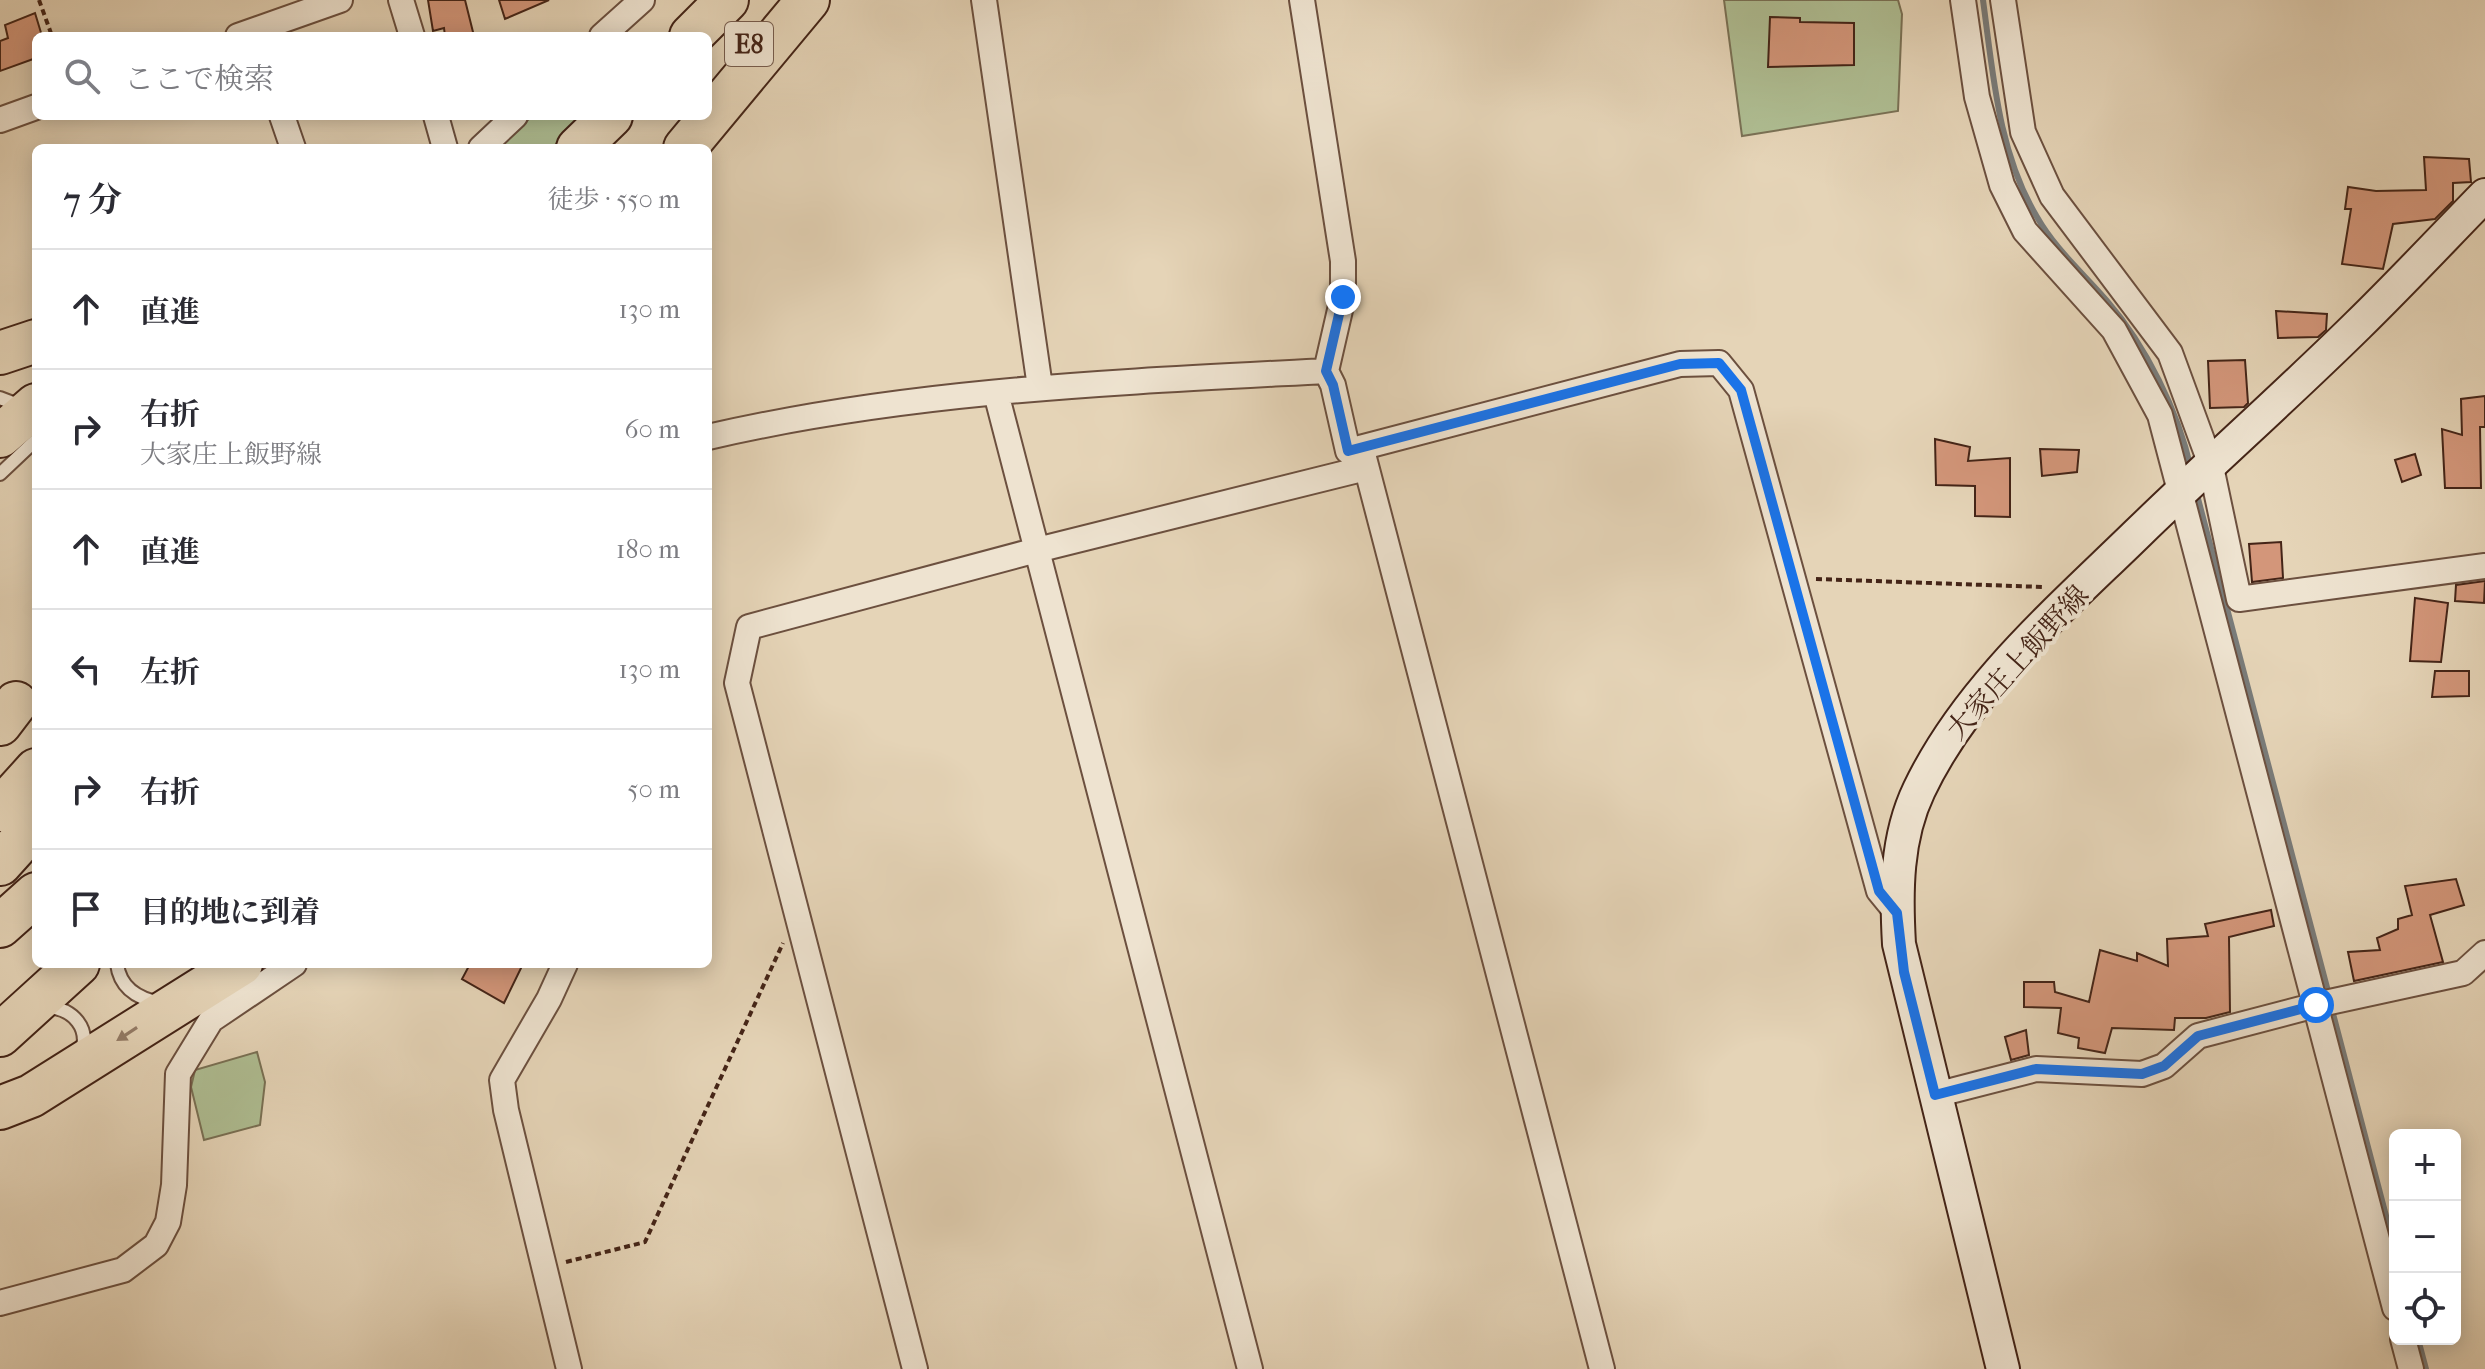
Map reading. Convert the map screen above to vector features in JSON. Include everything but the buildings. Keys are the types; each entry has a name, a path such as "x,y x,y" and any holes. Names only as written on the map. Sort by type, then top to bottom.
{"highway":[{"path":"695,32 727,0"},
{"name":"E8","path":"711,32 741,0"},
{"name":"E8","path":"712,84 791,0"},
{"path":"712,116 808,0"},
{"path":"582,144 607,120"},
{"path":"607,144 629,120"},
{"path":"656,144 678,120"},
{"path":"688,144 708,120"},
{"path":"0,436 32,408"},
{"path":"0,810 32,774"},
{"path":"0,864 32,828"},
{"path":"0,926 32,898"},
{"path":"13,1023 74,968"},
{"path":"0,1108 31,1096 234,968"}],"main road":[{"name":"大家庄上飯野線","path":"2003,1369 1904,972 1897,913 1897,880 1904,835 1917,793 1942,745 1969,707 2081,589 2195,477 2358,325 2485,195"}],"street":[{"path":"253,32 340,0"},
{"path":"401,0 411,32"},
{"path":"606,32 642,0"},
{"path":"984,0 1040,387"},
{"path":"1302,0 1343,261 1343,297 1326,371 1333,385 1348,451 1364,458"},
{"path":"1963,0 1977,97 2002,185 2025,231 2114,330 2195,477 2239,599"},
{"path":"2003,0 2023,132 2052,196 2170,353 2195,477 2209,605 2389,1285"},
{"path":"0,120 32,108"},
{"path":"283,120 292,144"},
{"path":"437,120 444,144"},
{"path":"485,144 511,120"},
{"path":"915,1369 737,683 749,627 1364,458 1680,364 1719,363 1741,390 1879,891 1897,913"},
{"path":"712,436 803,418 1040,387 1326,371"},
{"path":"996,393 1250,1369"},
{"path":"1364,458 1602,1369"},
{"path":"2209,605 2485,566"},
{"path":"1935,1095 2036,1069 2142,1074 2164,1066 2198,1036 2316,1005 2463,973 2485,953"},
{"path":"0,1303 123,1270 156,1245 168,1222 174,1185 178,1074 211,1020 288,968"},
{"path":"563,968 502,1080 506,1110 569,1369"},
{"path":"2405,1345 2411,1369"}],"lane":[{"path":"0,398 16,406 32,404"},
{"path":"0,474 32,444"},
{"path":"118,968 122,983 130,991 141,998 172,1005"},
{"path":"13,1023 45,1006 62,1008 73,1014 84,1036 83,1049 72,1070"}],"path":[{"path":"39,0 51,32"},
{"path":"1794,578 2081,589"},
{"path":"544,1268 645,1242 797,913"}],"green space":[{"path":"1724,0 1898,0 1902,14 1898,111 1742,136"},
{"path":"528,120 581,120 556,144 503,144"},
{"path":"257,1052 265,1082 260,1125 204,1140 191,1087 195,1070"}],"waterway":[{"path":"1983,0 1999,112 2024,192 2052,240 2107,301 2135,338 2169,402 2191,469"},
{"path":"2196,491 2329,995"},
{"path":"2331,1006 2389,1227"},
{"path":"2420,1345 2426,1369"}],"route":[{"path":"1343,297 1326,371 1333,385 1348,451 1680,364 1719,363 1741,390 1879,891 1897,913 1904,972 1935,1095 2036,1069 2142,1074 2164,1066 2198,1036 2316,1005"}]}
